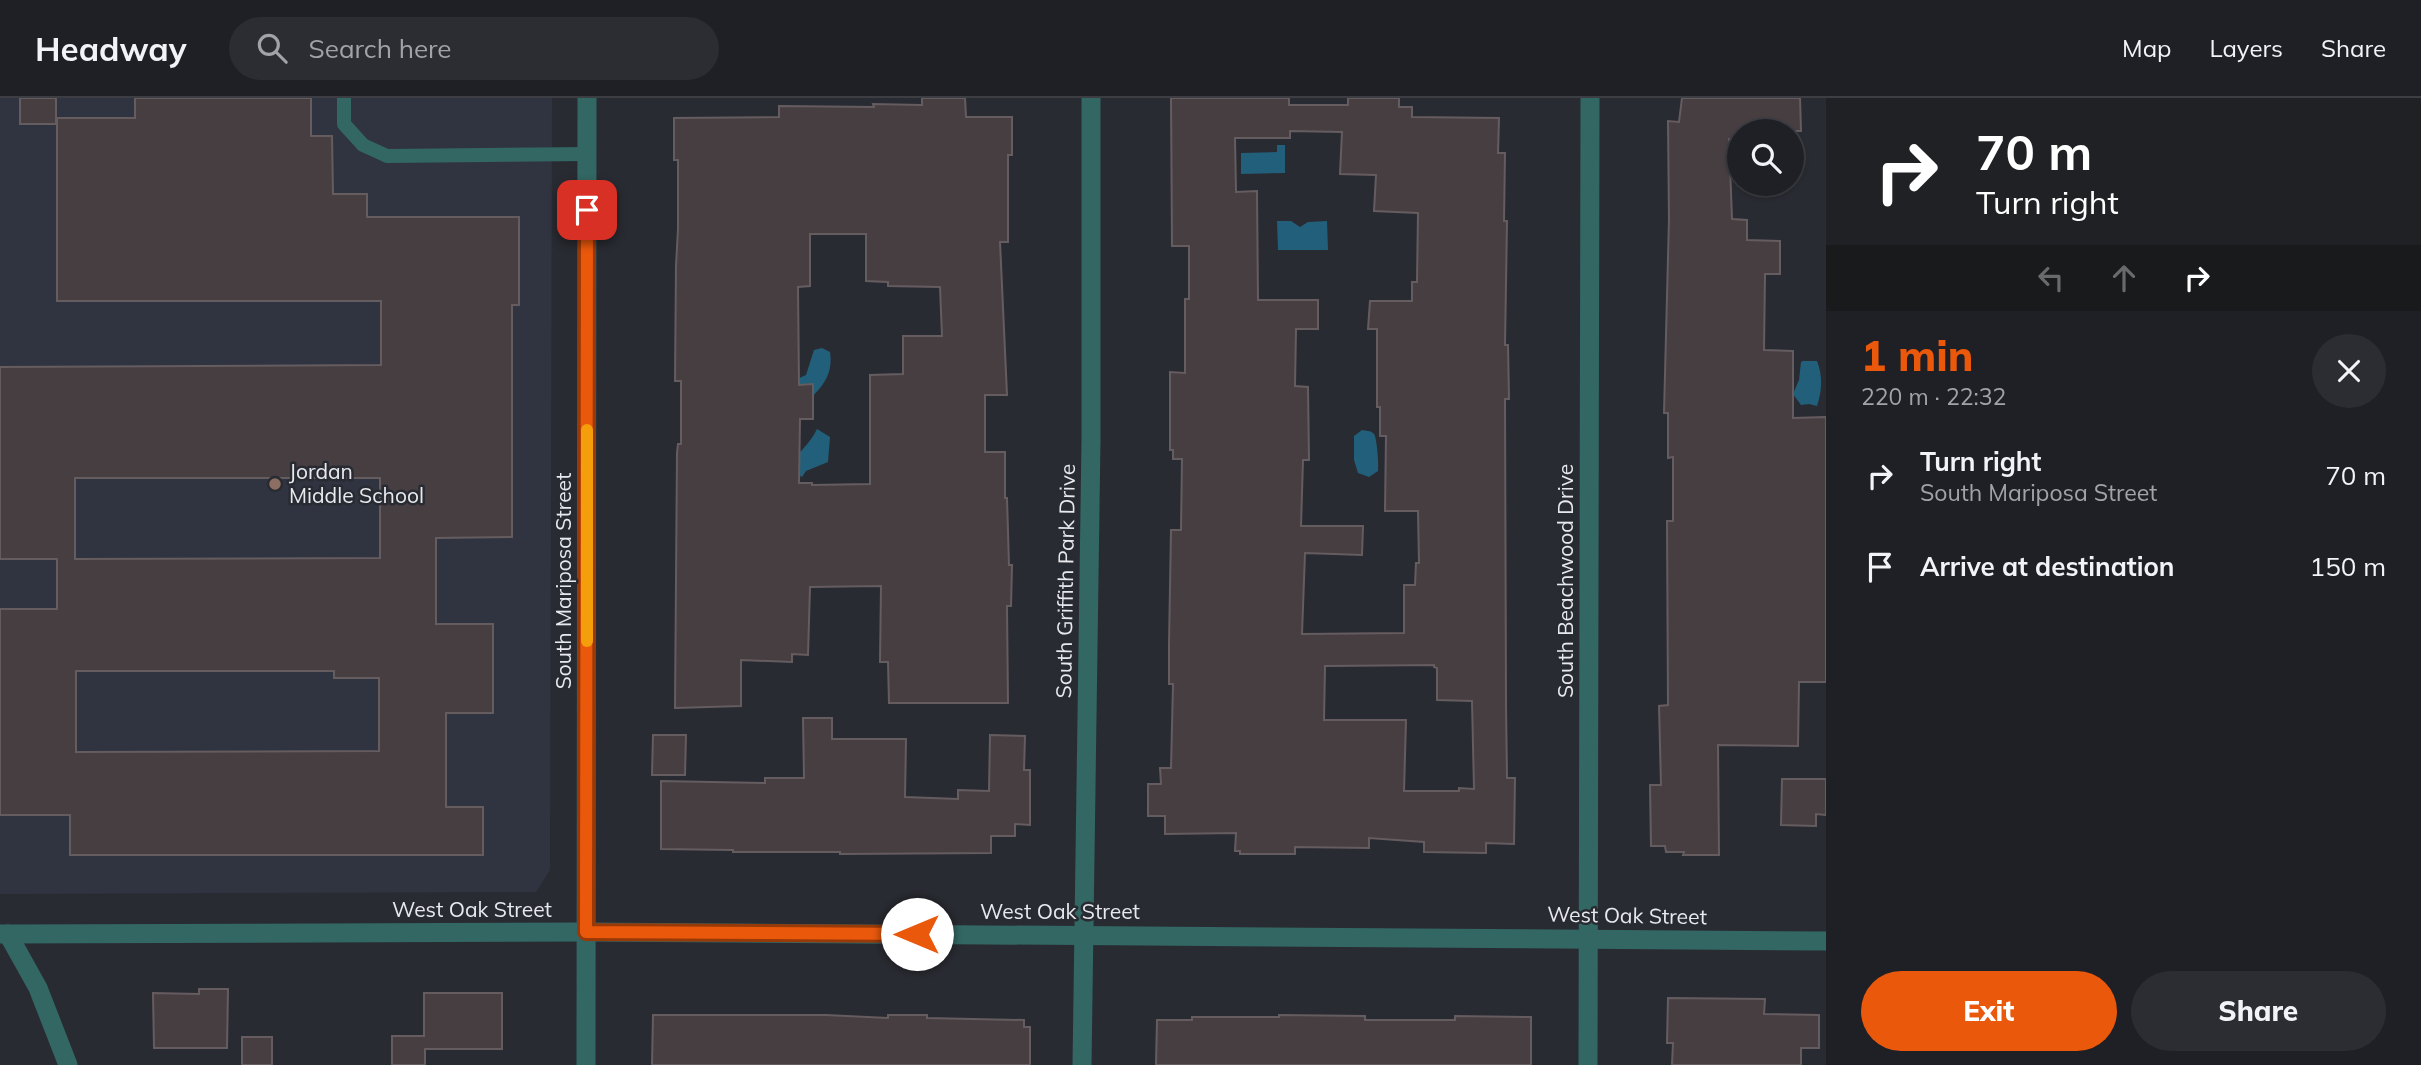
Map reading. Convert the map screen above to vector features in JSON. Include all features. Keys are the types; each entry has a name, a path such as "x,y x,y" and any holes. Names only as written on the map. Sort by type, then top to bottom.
{"street":[{"name":"South Mariposa Street","path":"586,1065 587,98"},
{"name":"South Griffith Park Drive","path":"1082,1065 1091,439 1091,98"},
{"name":"South Beachwood Drive","path":"1588,1065 1590,98"},
{"name":"West Oak Street","path":"4,934 586,932 1826,941"},
{"path":"4,934 38,988 68,1065"}],"lane":[{"path":"344,98 344,124 363,145 387,156 587,154"}],"shaded area":[{"name":"Jordan Middle School","path":"0,98 552,98 550,870 536,892 0,894"}],"water":[{"path":"1277,145 1285,145 1285,173 1241,174 1241,153 1277,152"},
{"path":"1277,221 1291,221 1300,227 1308,222 1327,221 1328,250 1278,250"},
{"path":"822,348 830,352 829,372 824,383 811,398 791,386 806,375 814,350"},
{"path":"1803,361 1817,361 1819,367 1821,384 1817,406 1801,405 1793,394"},
{"path":"817,429 830,437 828,462 806,471 802,477 787,467"},
{"path":"1362,430 1374,434 1377,446 1378,471 1369,477 1358,473 1354,460 1354,436"}],"building":[{"path":"20,98 56,98 56,124 20,124"},
{"path":"135,98 311,98 311,136 332,136 333,194 367,194 367,217 519,217 519,305 512,305 512,537 436,538 436,624 493,624 493,713 446,713 446,807 483,807 483,855 70,855 70,815 0,815 0,609 57,609 57,559 0,559 0,367 381,365 381,301 57,301 57,118 135,118","holes":["75,478 380,478 380,558 75,559","76,671 334,671 334,678 379,678 379,751 76,752"]},
{"path":"922,98 965,98 966,117 1012,117 1012,155 1008,155 1008,242 1000,242 1007,395 985,395 985,452 1005,452 1009,565 1012,565 1011,606 1007,606 1008,703 889,703 888,662 880,662 881,586 810,587 808,655 792,654 792,662 741,660 741,706 675,708 677,453 678,444 681,444 681,381 675,381 678,160 674,160 674,118 779,117 779,106 922,105","holes":["810,234 866,234 866,281 888,282 888,286 940,287 942,336 903,336 903,374 870,375 870,484 799,483 800,419 813,419 813,384 799,385 798,287 810,286"]},
{"path":"1171,98 1289,98 1289,105 1348,105 1348,98 1399,98 1399,107 1412,107 1412,117 1499,118 1498,153 1505,153 1504,221 1507,221 1505,345 1508,345 1509,399 1505,399 1506,706 1507,778 1515,778 1514,844 1486,843 1486,853 1424,852 1424,842 1369,838 1369,848 1295,847 1295,854 1240,854 1240,851 1235,851 1236,833 1165,834 1165,816 1148,816 1148,784 1161,784 1160,768 1171,768 1171,530 1181,530 1182,459 1173,459 1173,450 1170,450 1170,372 1185,373 1185,299 1189,299 1189,246 1172,246","holes":["1290,131 1342,132 1340,174 1376,175 1374,211 1418,213 1417,282 1412,282 1412,301 1370,301 1368,329 1377,329 1377,407 1380,407 1380,436 1386,436 1385,511 1418,511 1419,563 1416,563 1415,585 1404,585 1404,633 1302,634 1305,553 1362,555 1363,526 1301,526 1303,460 1309,460 1308,387 1295,386 1296,329 1318,329 1318,300 1258,300 1257,191 1236,192 1235,138 1290,138","1434,665 1437,668 1437,700 1472,701 1474,789 1404,791 1406,720 1324,720 1325,666"]},
{"path":"1682,98 1800,98 1801,119 1727,119 1727,196 1731,196 1732,219 1747,220 1747,240 1780,241 1780,274 1765,274 1764,350 1793,351 1793,418 1826,417 1826,682 1799,682 1798,746 1718,745 1719,855 1683,855 1684,852 1666,852 1665,846 1651,846 1650,785 1661,785 1659,706 1668,705 1667,521 1673,521 1673,457 1668,458 1668,413 1664,413 1669,219 1668,121 1679,122"},
{"path":"803,718 832,718 832,739 906,739 905,797 958,799 958,790 989,791 990,735 1025,736 1024,770 1030,770 1030,825 1015,824 1015,836 991,836 991,853 840,854 661,849 661,781 765,783 765,778 804,778"},
{"path":"653,735 686,735 685,775 652,775"},
{"path":"1782,779 1826,779 1826,815 1816,814 1816,826 1781,825"},
{"path":"199,989 228,989 227,1048 154,1048 153,993 199,994"},
{"path":"424,993 502,993 502,1049 425,1049 425,1065 392,1065 392,1036 424,1036"},
{"path":"1668,998 1765,999 1764,1014 1819,1015 1819,1048 1801,1048 1801,1065 1672,1065 1673,1043 1667,1043"},
{"path":"653,1015 826,1015 888,1018 888,1015 927,1015 927,1018 1024,1020 1024,1027 1030,1027 1030,1065 652,1065"},
{"path":"1279,1015 1365,1016 1365,1020 1455,1020 1455,1016 1531,1017 1531,1065 1156,1065 1157,1020"},
{"path":"242,1037 272,1037 272,1065 242,1065"}],"slow traffic":[{"path":"587,430 587,641"}],"place":[{"name":"Jordan Middle School","path":"275,484"}],"route":[{"path":"587,210 586,932 917,934"}]}
